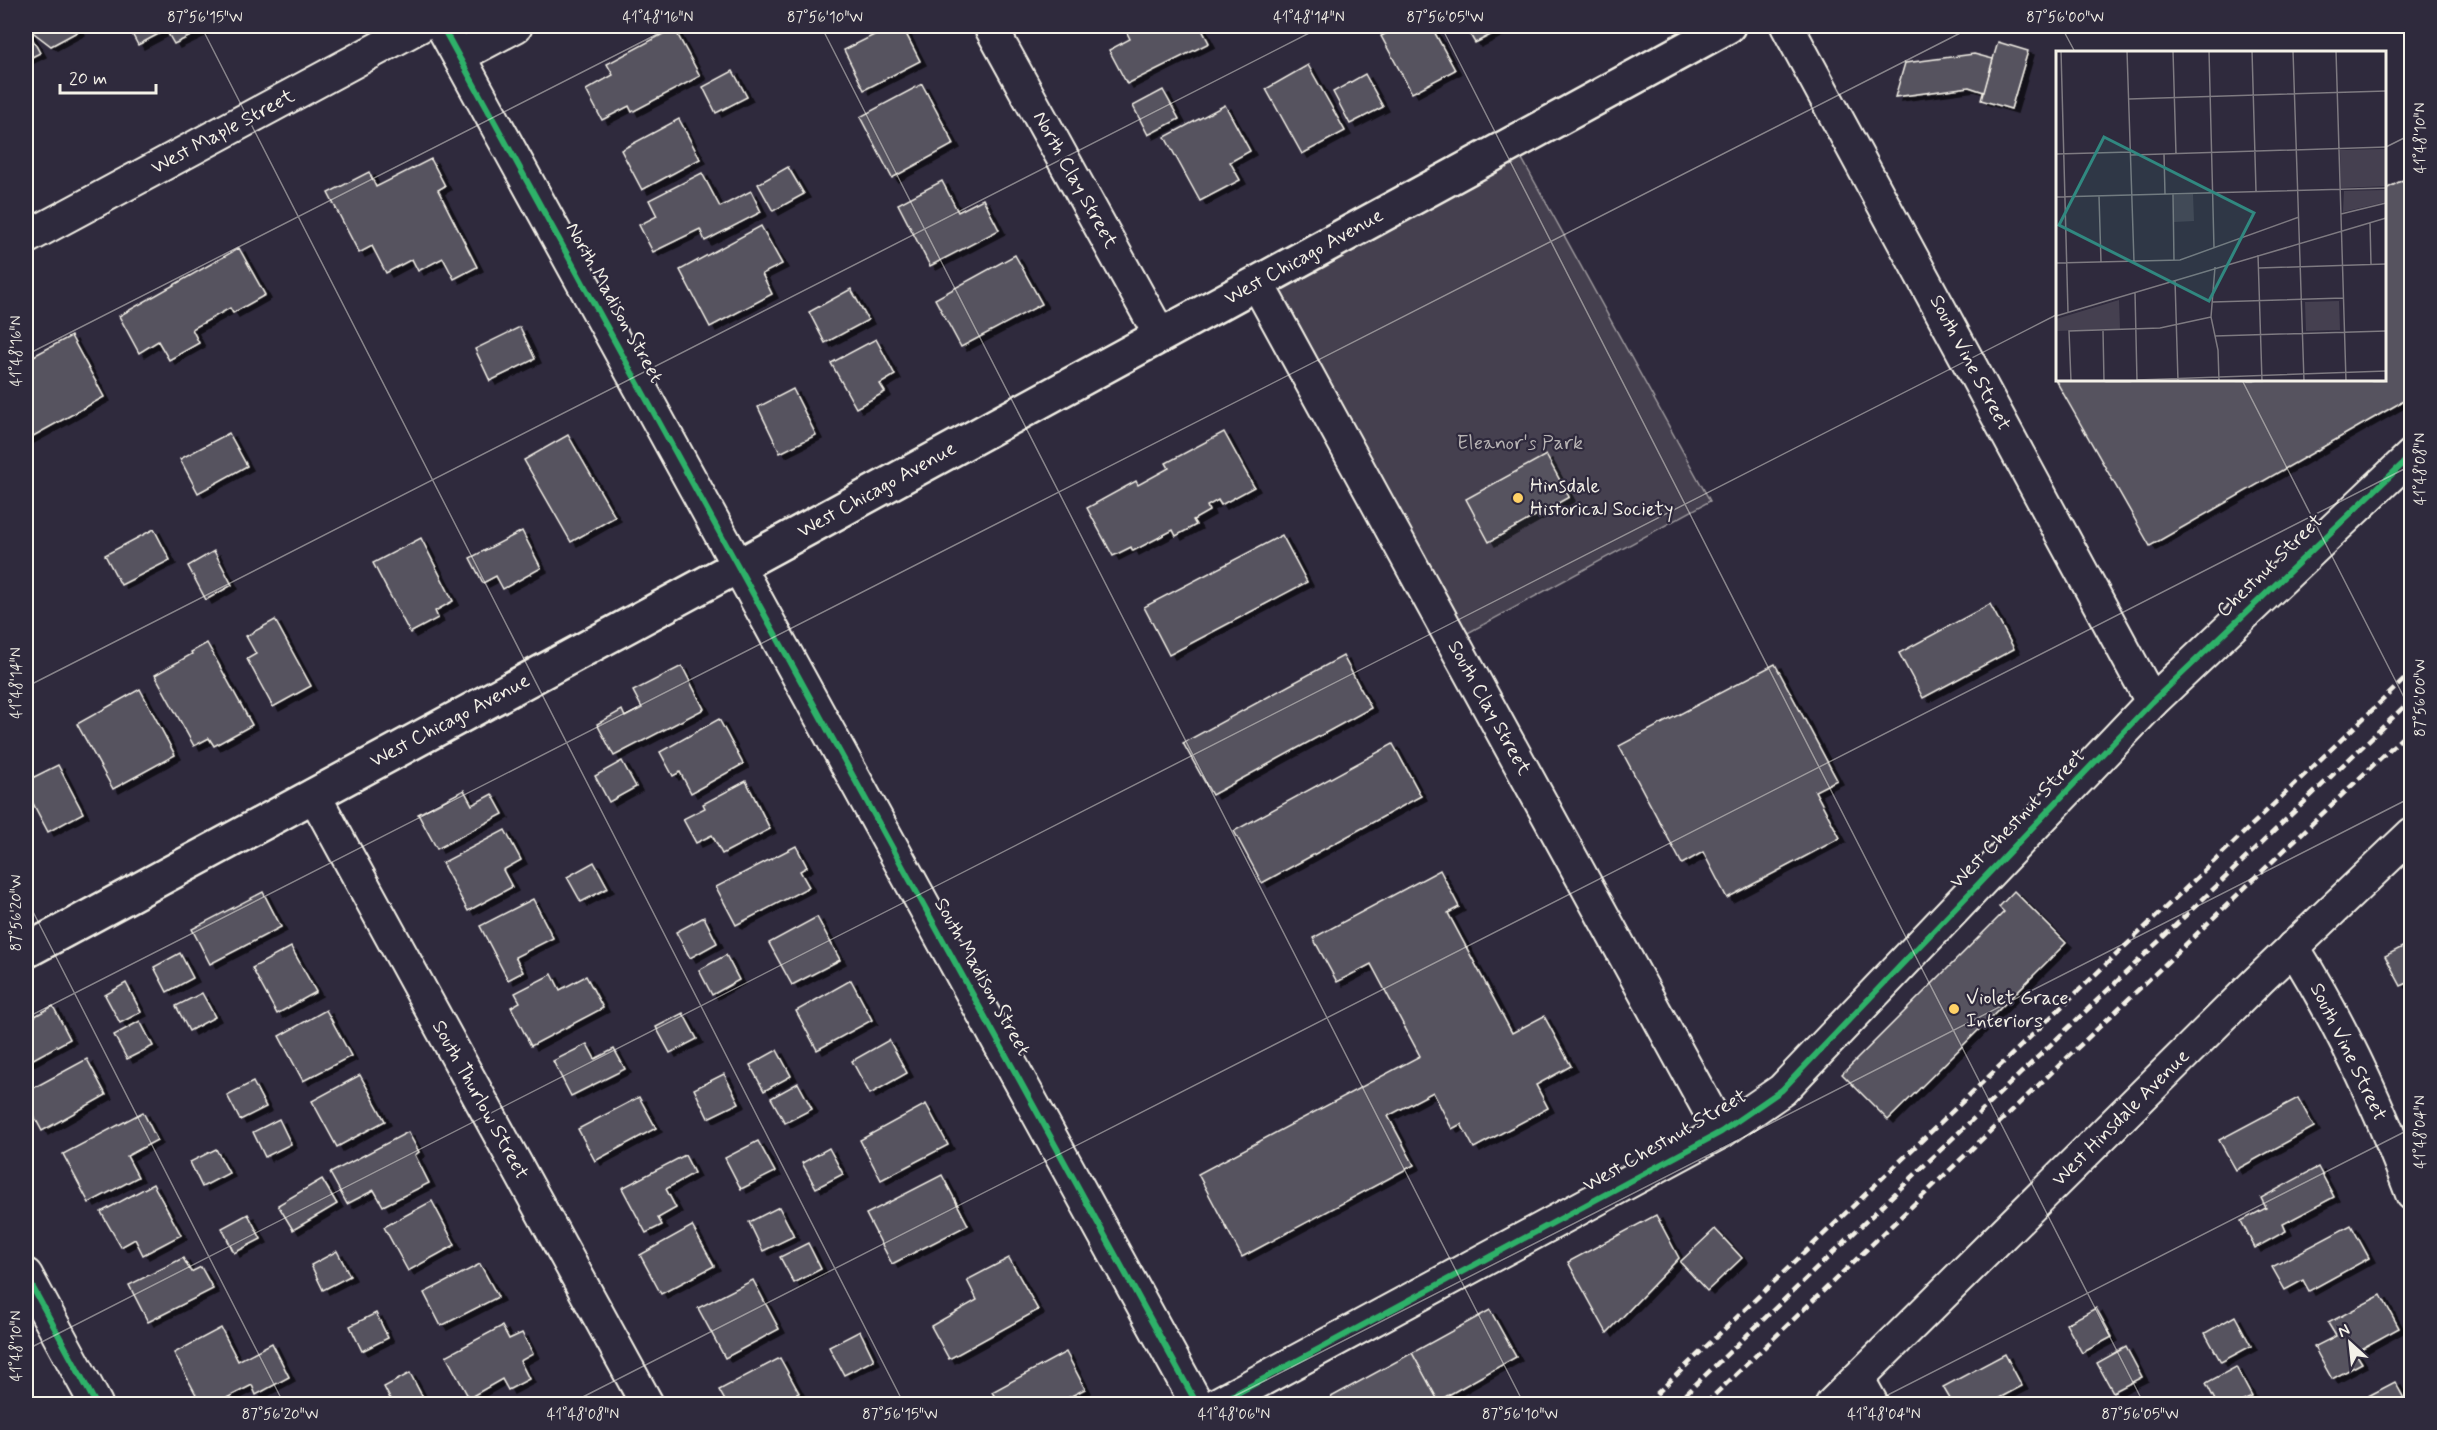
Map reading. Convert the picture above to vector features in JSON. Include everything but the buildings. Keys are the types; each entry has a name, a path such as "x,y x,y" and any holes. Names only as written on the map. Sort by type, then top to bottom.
{"main road":[{"name":"West Chicago Avenue","path":"26,951 1728,26"}],"street":[{"name":"West Maple Street","path":"26,238 420,26"},
{"name":"North Madison Street","path":"442,26 739,565"},
{"path":"459,56 516,26"},
{"name":"North Clay Street","path":"990,26 1160,335"},
{"name":"South Vine Street","path":"1787,26 2152,702"},
{"name":"South Clay Street","path":"1257,282 1721,1132"},
{"name":"Chestnut Street","path":"2152,702 2412,454"},
{"name":"South Madison Street","path":"739,565 1197,1404"},
{"name":"West Chestnut Street","path":"1217,1404 1721,1132 1782,1090 2152,702"},
{"name":"South Thurlow Street","path":"314,795 647,1404"},
{"name":"West Hinsdale Avenue","path":"1832,1404 1865,1392 2293,947 2412,834"},
{"name":"South Vine Street","path":"2293,947 2322,992 2362,1076 2412,1194"},
{"path":"26,1275 96,1404"}],"green space":[{"name":"Eleanor's Park","path":"1521,157 1710,501 1466,634 1280,289"}],"railway":[{"path":"1646,1404 2412,672"},
{"path":"1675,1404 2412,699"},
{"path":"1705,1404 2412,728"}],"cycle path":[{"path":"442,26 1197,1404"},
{"path":"1217,1404 1721,1132 1782,1090 2152,702 2412,455"},
{"path":"26,1275 96,1404"}],"place":[{"name":"Hinsdale Historical Society","path":"1518,498"},
{"name":"Violet Grace Interiors","path":"1954,1009"}]}
